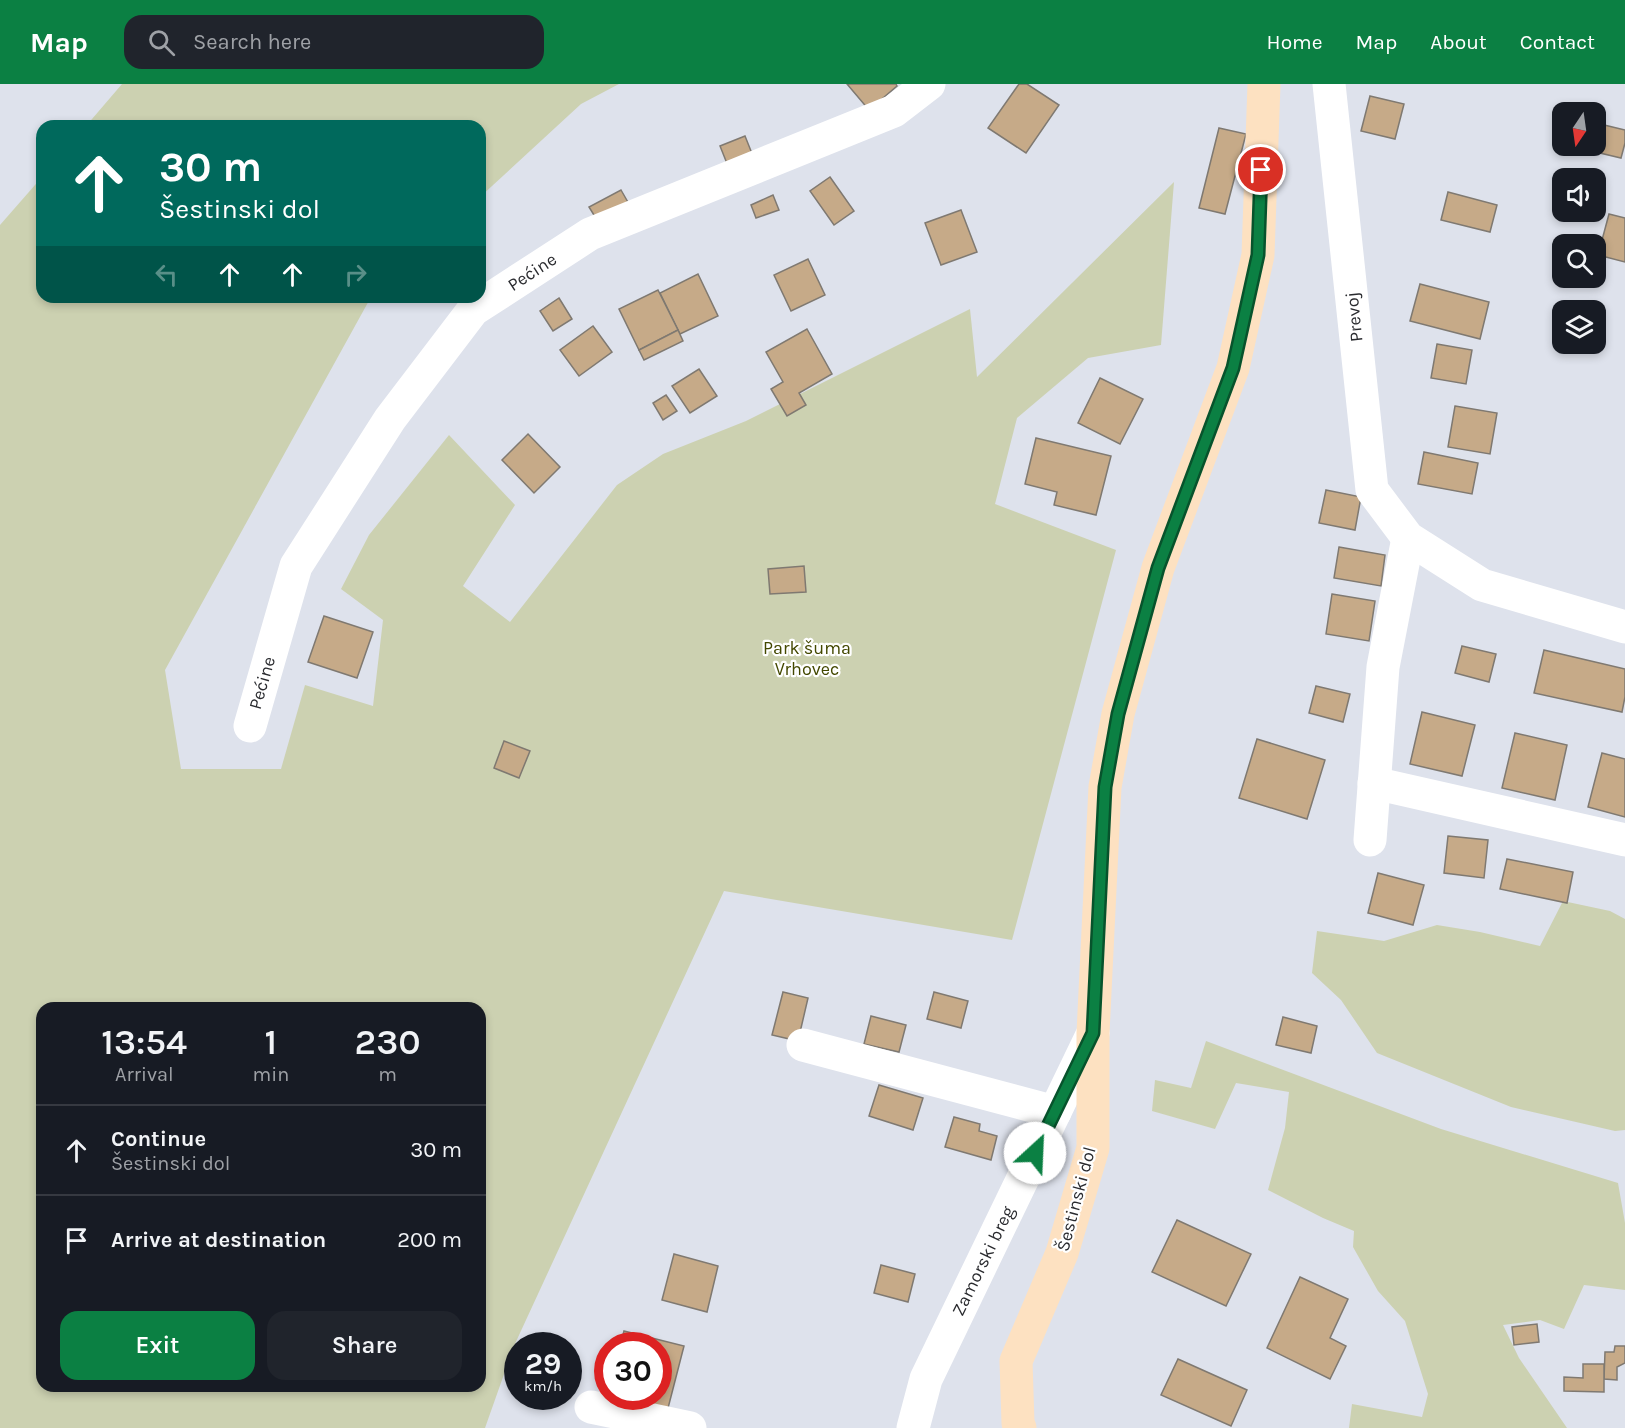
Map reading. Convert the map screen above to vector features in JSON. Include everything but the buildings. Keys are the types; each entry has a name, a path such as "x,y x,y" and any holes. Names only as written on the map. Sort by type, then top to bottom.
{"street":[{"name":"Pećine","path":"486,302 590,234 894,111 929,84"},
{"name":"Šestinski dol","path":"1020,1428 1016,1361 1062,1253 1093,1148 1093,1033 1105,787 1118,714 1158,568 1233,368 1258,255 1264,84"},
{"name":"Prevoj","path":"1329,84 1372,490 1408,538 1482,585 1625,627"},
{"name":"Pećine","path":"250,726 296,566 390,418 473,310 484,303"},
{"path":"1370,840 1383,667 1408,538"},
{"path":"1374,783 1625,840"},
{"name":"Zamorski breg","path":"913,1428 926,1379 1093,1033"},
{"path":"803,1045 1055,1112"},
{"path":"591,1407 690,1428"}],"green space":[{"path":"122,84 619,84 581,104 486,191 486,120 91,120"},
{"name":"Park šuma Vrhovec","path":"1174,182 1161,345 1088,358 1017,418 995,504 1116,550 1012,940 724,891 520,1332 504,1332 504,1374 485,1428 0,1428 0,225 36,184 36,303 368,303 165,670 181,769 281,769 305,685 373,706 383,620 341,589 369,535 449,435 515,505 463,586 510,622 617,485 663,454 746,421 970,309 977,377"},
{"path":"1563,901 1610,911 1625,919 1625,1130 1615,1131 1511,1107 1377,1053 1341,1000 1312,973 1317,931 1384,941 1437,925 1540,946"},
{"path":"1206,1041 1441,1129 1618,1183 1625,1223 1625,1290 1584,1285 1564,1329 1540,1320 1503,1325 1519,1358 1567,1428 1349,1428 1352,1404 1422,1417 1428,1394 1405,1321 1378,1291 1353,1247 1354,1231 1268,1190 1285,1128 1289,1092 1236,1083 1215,1129 1152,1111 1155,1080 1191,1088"}],"route":[{"path":"1035,1153 1093,1033 1105,787 1118,714 1158,568 1233,368 1258,255 1261,170"}]}
